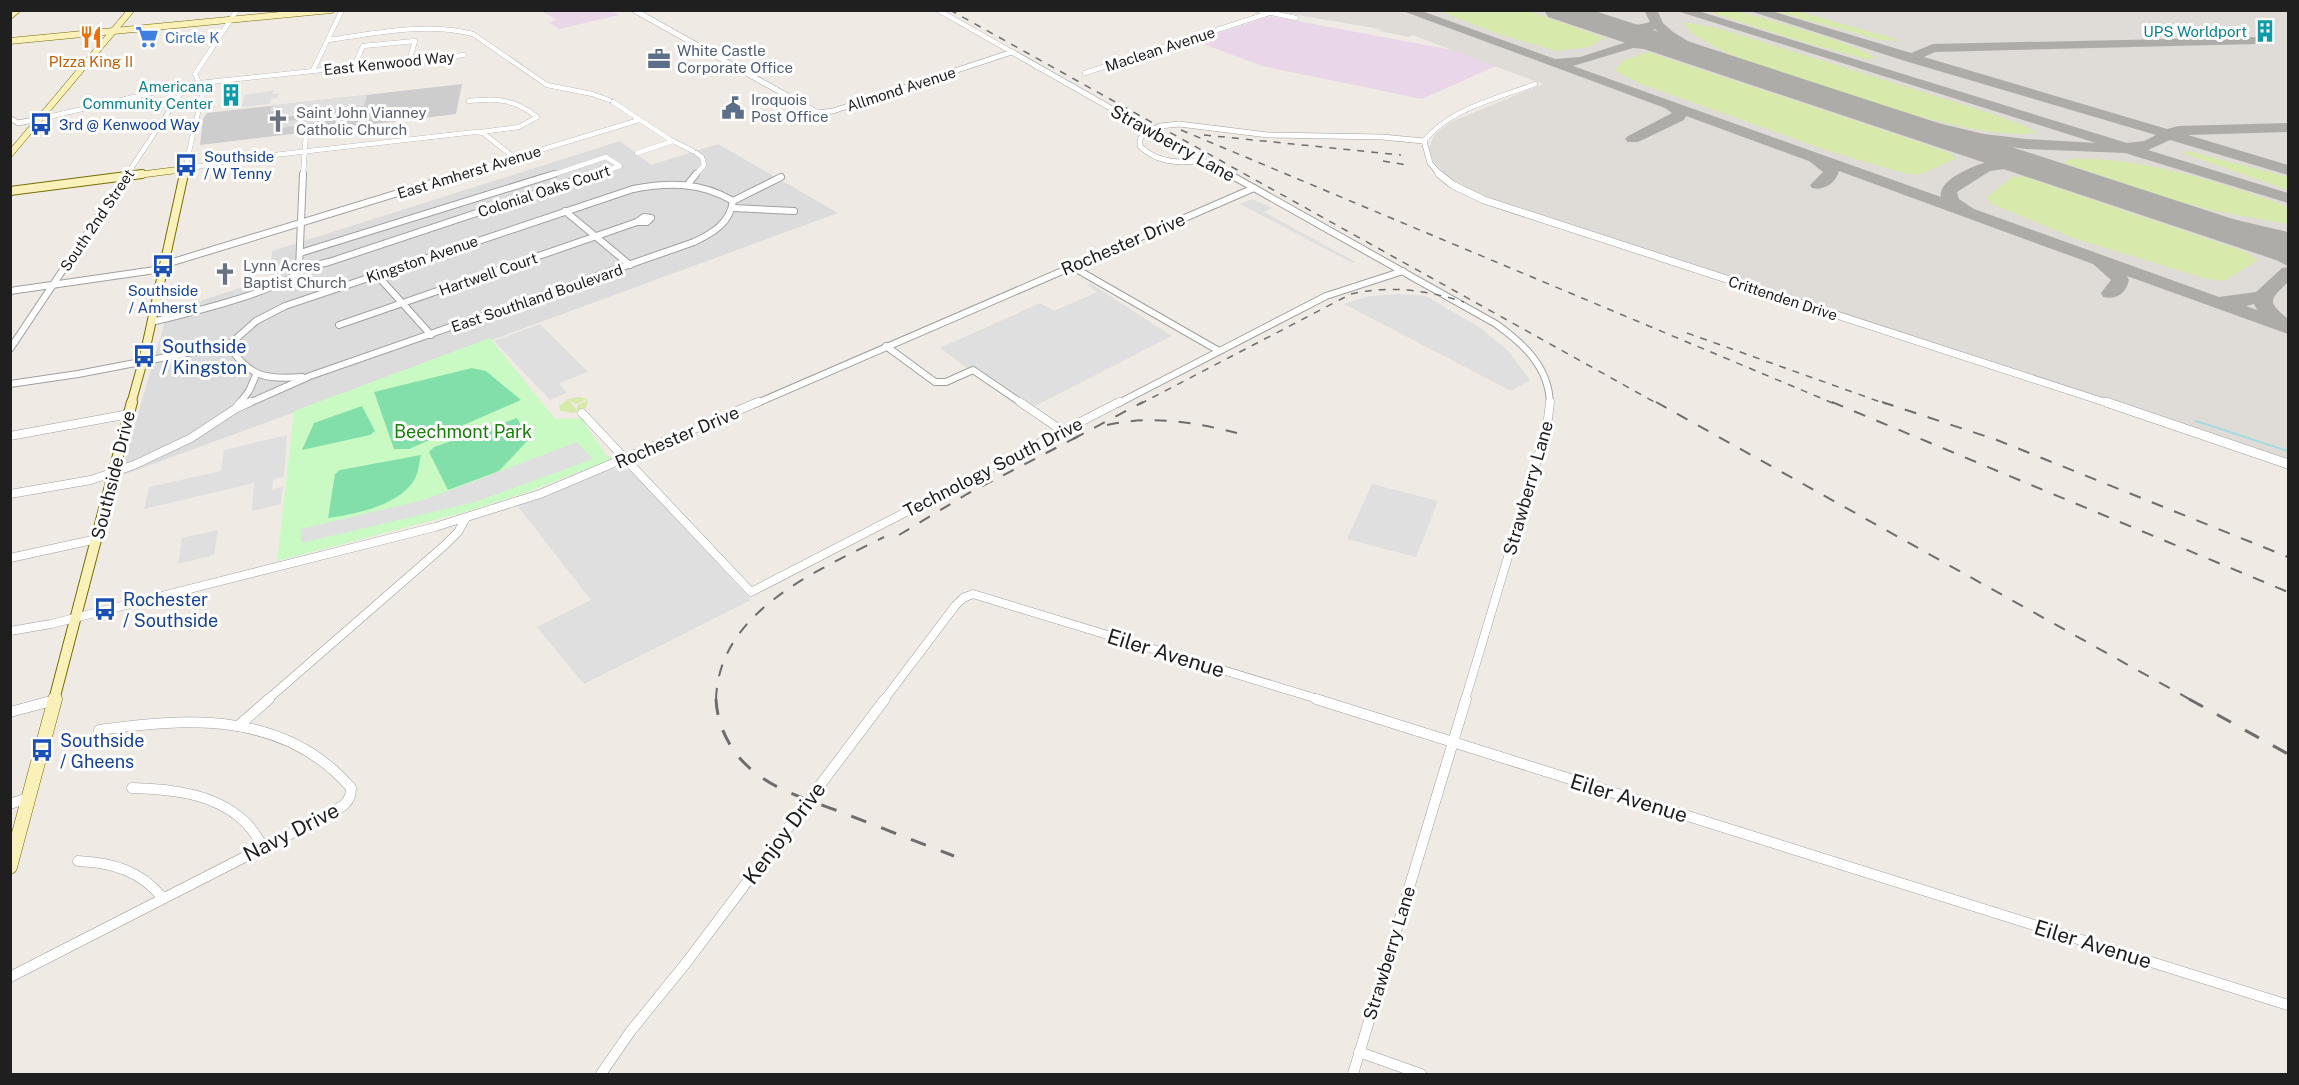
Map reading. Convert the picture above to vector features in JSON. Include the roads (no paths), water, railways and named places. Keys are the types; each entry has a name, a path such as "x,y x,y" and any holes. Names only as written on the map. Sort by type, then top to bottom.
{"main road":[{"path":"10,16 17,10"},
{"path":"10,154 131,10"},
{"path":"10,41 331,10"},
{"path":"10,191 185,169"},
{"name":"Southside Drive","path":"10,867 143,361 185,169"}],"street":[{"path":"199,82 195,73 237,10"},
{"path":"313,70 342,10"},
{"name":"Allmond Avenue","path":"634,10 818,112 833,111 1012,52"},
{"name":"Strawberry Lane","path":"938,10 1491,321 1517,340 1537,362 1546,378 1551,396 1547,427 1353,1074"},
{"path":"1257,10 1296,18"},
{"name":"Maclean Avenue","path":"1085,73 1269,13"},
{"path":"328,40 446,29 469,33 547,85 592,93 611,101 702,157 704,165 688,184"},
{"path":"354,66 363,46 415,41 409,61"},
{"name":"East Kenwood Way","path":"39,119 199,82 464,55"},
{"name":"Southside Drive","path":"185,169 203,91 199,82"},
{"path":"1202,160 1185,162 1158,158 1140,146 1140,139 1157,127 1179,123 1268,135 1382,137 1424,141 1434,128 1450,118 1535,84"},
{"name":"South 2nd Street","path":"10,350 183,90"},
{"path":"185,169 232,160 513,128 531,122 537,117 520,104 510,100 469,101"},
{"path":"10,118 14,122 27,123 39,119"},
{"name":"East Amherst Avenue","path":"10,291 163,267 639,120"},
{"path":"481,132 515,158"},
{"path":"299,269 299,224 306,133"},
{"path":"637,153 674,141"},
{"name":"Crittenden Drive","path":"1424,141 1426,157 1437,174 1464,192 1484,200 2289,464"},
{"path":"1158,158 1175,157 1180,152 1179,147"},
{"name":"Colonial Oaks Court","path":"152,322 184,315 283,284 297,275 299,269 328,262 620,166 606,157 504,191 473,198 300,253"},
{"name":"East Southland Boulevard","path":"235,409 310,376 705,238 723,225 733,204 781,177"},
{"name":"Kingston Avenue","path":"229,345 251,325 274,311 377,274 645,186 688,184 709,188 733,204"},
{"name":"Rochester Drive","path":"10,631 76,617 466,518 547,492 1254,188"},
{"path":"733,204 794,211"},
{"path":"565,211 630,265"},
{"name":"Hartwell Court","path":"339,325 637,222"},
{"path":"1071,266 1218,351"},
{"name":"Technology South Drive","path":"625,459 751,592 1326,296 1403,271"},
{"path":"377,274 431,335"},
{"path":"10,384 229,345 241,365 256,375 284,378 310,376"},
{"path":"886,346 935,382 946,382 973,370 1064,432"},
{"path":"10,494 91,480 171,449 208,428 235,409 249,391 256,375"},
{"path":"582,412 625,459"},
{"path":"10,436 129,414"},
{"path":"238,726 445,545 458,532 466,518"},
{"path":"10,558 97,539"},
{"name":"Eiler Avenue","path":"969,594 981,595 2289,1005"},
{"name":"Kenjoy Drive","path":"601,1074 630,1032 686,963 955,606 969,594"},
{"path":"10,712 55,700"},
{"name":"Navy Drive","path":"10,977 347,804 352,792 336,772 316,755 275,736 238,726 208,723 156,723 99,730"},
{"path":"132,788 155,788 186,793 226,808 246,823 263,846"},
{"path":"10,804 28,798"},
{"path":"78,861 123,867 151,882 162,897"},
{"path":"1359,1052 1421,1074"}],"waterway":[{"path":"2196,421 2288,451"}],"railway":[{"path":"950,10 1658,404"},
{"path":"1181,130 1835,404"},
{"path":"1204,135 1401,155"},
{"path":"1383,161 1407,165"},
{"path":"1140,404 1351,294 1394,289 1436,294 1464,302"},
{"path":"1687,333 1886,404"},
{"path":"1073,439 1143,402"},
{"path":"1656,402 2191,700"},
{"path":"1832,402 2288,592"},
{"path":"1882,402 1997,440 2288,557"},
{"path":"1107,425 1156,420 1237,433"},
{"path":"899,535 967,494 1079,436"},
{"path":"716,700 721,669 734,642 752,618 802,580 884,537"},
{"path":"2189,699 2288,754"},
{"path":"716,700 719,719 726,738 744,763 762,778 796,795 954,856"}],"place":[{"name":"UPS Worldport","path":"2265,31"},
{"name":"PIzza King II","path":"91,37"},
{"name":"Circle K","path":"147,37"},
{"name":"White Castle Corporate Office","path":"659,59"},
{"name":"Americana Community Center","path":"231,95"},
{"name":"Iroquois Post Office","path":"733,108"},
{"name":"Saint John Vianney Catholic Church","path":"278,121"},
{"name":"3rd @ Kenwood Way","path":"41,124"},
{"name":"Southside / W Tenny","path":"186,165"},
{"name":"Southside / Amherst","path":"163,266"},
{"name":"Lynn Acres Baptist Church","path":"225,274"},
{"name":"Southside / Kingston","path":"144,356"},
{"name":"Rochester / Southside","path":"105,609"},
{"name":"Southside / Gheens","path":"42,750"}],"park label":[{"name":"Beechmont Park","path":"463,431"}]}
